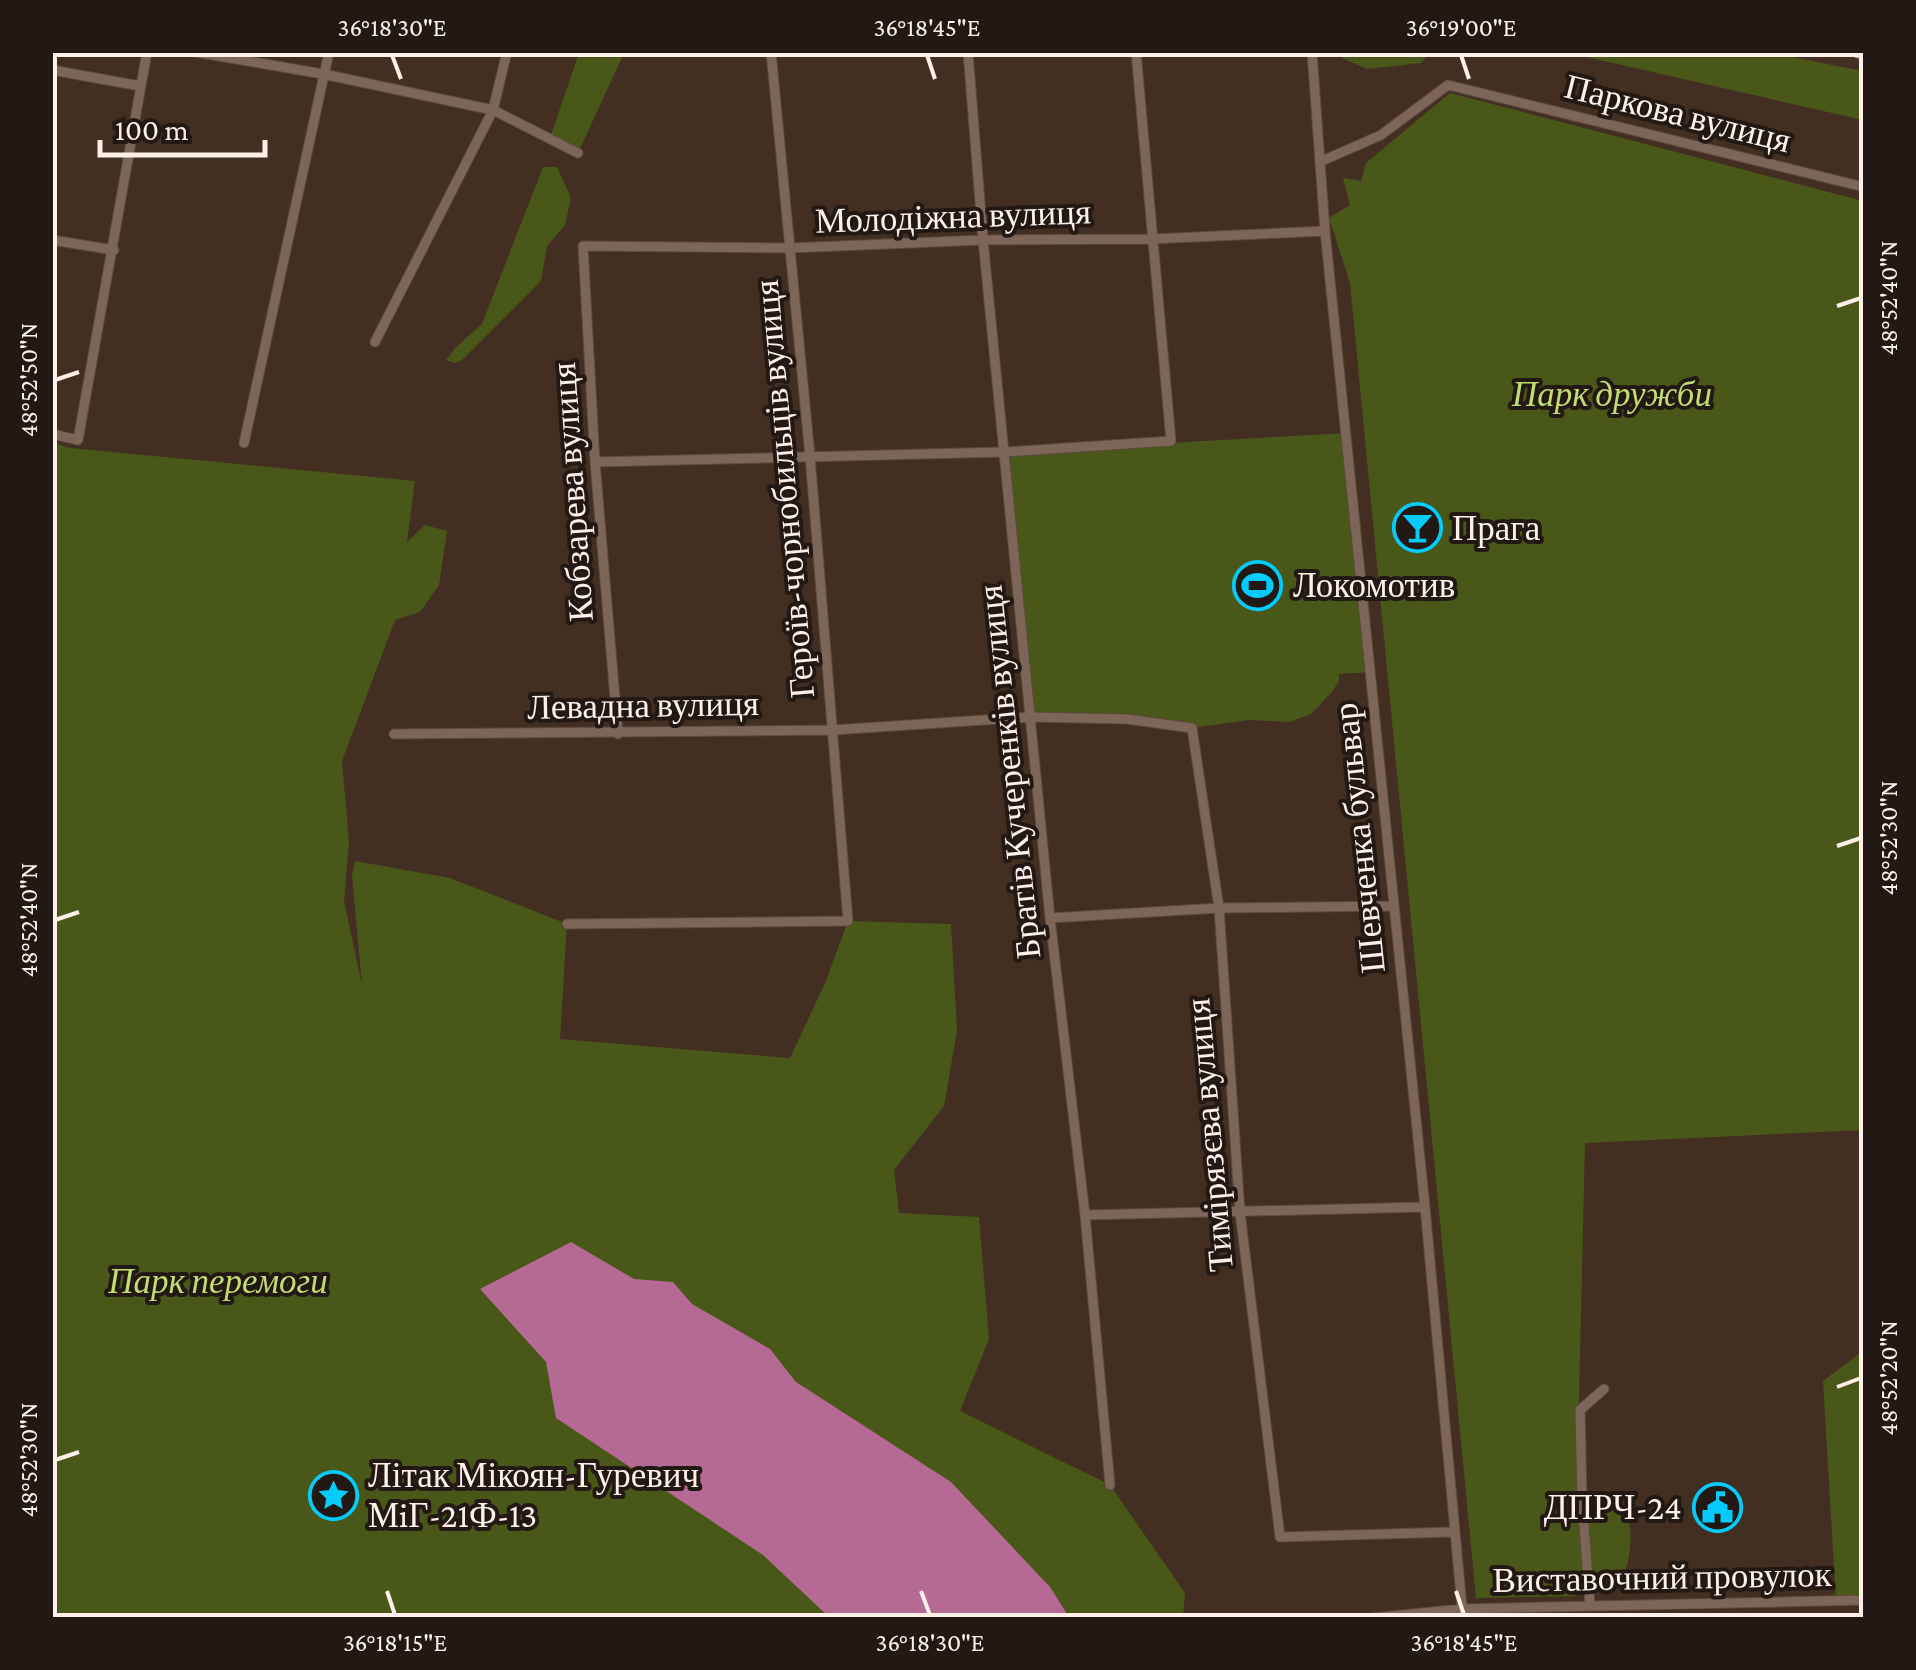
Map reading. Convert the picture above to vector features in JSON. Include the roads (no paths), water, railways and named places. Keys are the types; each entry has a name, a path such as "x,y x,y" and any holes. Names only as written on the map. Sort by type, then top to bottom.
{"street":[{"path":"52,434 78,440 147,52"},
{"path":"195,52 494,110 578,152"},
{"path":"244,443 329,52"},
{"path":"375,342 494,110 506,52"},
{"name":"Героїв-чорнобильців вулиця","path":"567,924 848,921 810,456 770,52"},
{"name":"Братів Кучеренків вулиця","path":"968,52 1030,717 1085,1215 1110,1485"},
{"path":"595,462 1005,452 1171,441 1136,52"},
{"name":"Шевченка бульвар","path":"1312,52 1325,231 1425,1207 1462,1613"},
{"path":"52,70 140,86"},
{"name":"Паркова вулиця","path":"1322,162 1381,135 1448,85 1864,187"},
{"name":"Молодіжна вулиця","path":"583,246 790,248 1325,231"},
{"path":"52,240 114,250"},
{"name":"Кобзарева вулиця","path":"583,246 595,462 618,734"},
{"name":"Левадна вулиця","path":"394,734 833,730 1030,717 1127,719 1192,728"},
{"name":"Тимірязєва вулиця","path":"1192,728 1219,908 1240,1212 1280,1536 1453,1532"},
{"path":"1050,918 1219,908 1393,906"},
{"path":"1085,1215 1425,1207"},
{"path":"1590,1606 1580,1410 1604,1388"},
{"name":"Виставочний провулок","path":"1372,1618 1590,1606 1864,1600"}],"railway":[{"path":"1840,52 1864,58"}],"place":[{"name":"Прага","path":"1417,528"},
{"name":"Локомотив","path":"1258,585"},
{"name":"Літак Мікоян-Гуревич МiГ-21Ф-13","path":"333,1495"},
{"name":"ДПРЧ-24","path":"1717,1507"}],"park label":[{"name":"Парк дружби","path":"1612,394"},
{"name":"Парк перемоги","path":"218,1281"}]}
